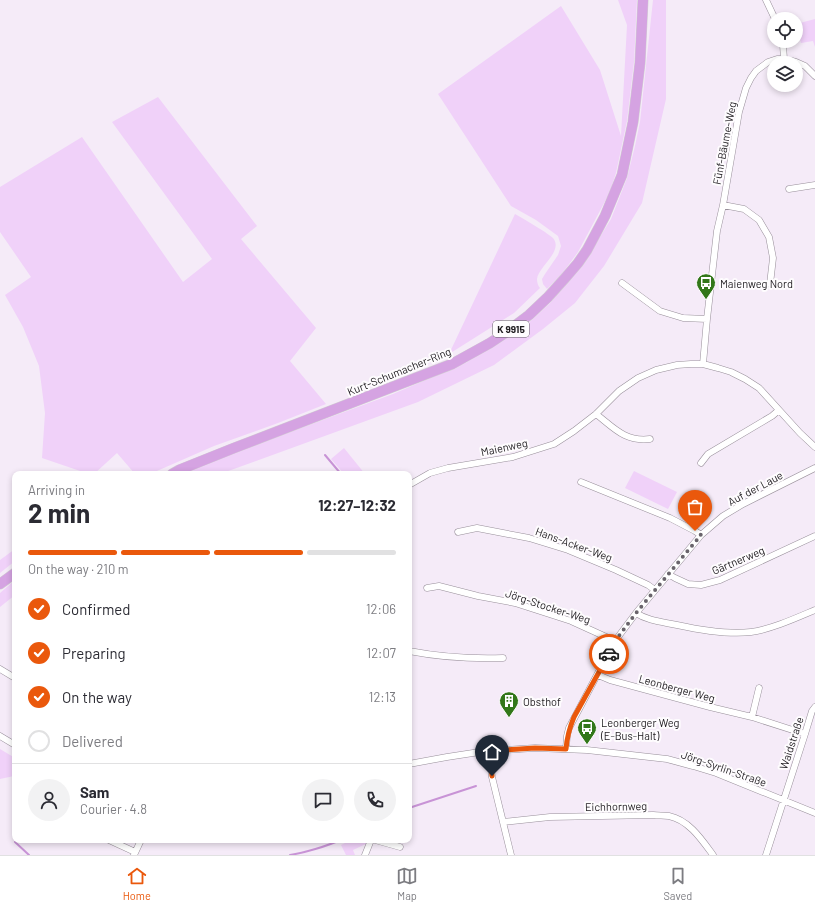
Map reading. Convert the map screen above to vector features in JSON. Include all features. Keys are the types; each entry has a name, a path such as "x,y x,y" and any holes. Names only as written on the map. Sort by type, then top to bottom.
{"main road":[{"name":"Kurt-Schumacher-Ring","path":"177,471 452,364 490,343 508,331 529,315 548,297 587,250 606,216 622,175 635,107 640,63 643,0"},
{"path":"0,584 12,575"}],"street":[{"path":"766,0 772,12"},
{"name":"Fünf-Bäume-Weg","path":"703,364 716,237 739,112 746,88 751,78 756,70 767,63"},
{"path":"803,65 815,76"},
{"path":"789,188 815,185"},
{"path":"723,205 744,210 753,214 762,225 769,237 773,258 770,284"},
{"path":"622,283 660,311 684,318 707,319"},
{"name":"Maienweg","path":"412,483 430,473 448,468 513,457 554,444 574,432 596,414 619,391 638,378 656,370 677,365 703,364 731,372 745,379 759,388 815,447"},
{"path":"701,464 708,454 772,416 779,410"},
{"path":"596,414 623,435 633,439 650,439"},
{"name":"Auf der Laue","path":"566,749 569,728 615,641 636,613 701,535 723,516 743,504 815,468"},
{"path":"580,482 670,518 701,535"},
{"name":"Hans-Acker-Weg","path":"458,532 477,528 529,538 568,550 602,564 648,585 655,590"},
{"name":"Gärtnerweg","path":"668,574 688,584 701,585 720,580 815,536"},
{"name":"Jörg-Stocker-Weg","path":"427,588 439,586 514,603 571,621 615,641"},
{"path":"636,613 650,620 692,628 730,632 751,632 779,624 815,610"},
{"path":"412,652 478,659 503,658"},
{"path":"0,669 12,676"},
{"name":"Leonberger Weg","path":"598,675 610,680 752,717 804,734"},
{"path":"752,717 759,688"},
{"name":"Waidstraße","path":"766,855 804,734 812,711 815,707"},
{"path":"0,736 12,743"},
{"name":"Jörg-Syrlin-Straße","path":"412,763 489,751 535,748 587,750 667,759 716,773 815,813"},
{"path":"489,751 492,777 511,855"},
{"name":"Eichhornweg","path":"503,822 550,817 670,816 681,821 695,831 714,855"},
{"path":"116,843 134,853 139,843"},
{"path":"365,855 371,843"},
{"path":"386,843 400,847"}],"shaded area":[{"path":"618,0 637,0 634,62 627,121 616,173 610,192 578,252 562,274 547,289 543,284 542,279 558,255 561,246 558,236 536,220 511,206 438,94 561,6 600,70 621,136 627,25"},
{"path":"653,0 666,0 666,99 642,203 604,266 575,303 494,365 418,402 228,471 189,471 233,453 393,394 467,362 525,326 550,303 586,259 611,219 627,178 640,122"},
{"path":"815,19 815,47 813,41 803,43 803,22"},
{"path":"158,97 257,226 241,239 316,328 290,361 326,404 214,446 157,471 132,471 117,453 97,471 80,471 42,458 45,413 39,366 23,327 5,295 31,277 0,232 0,187 82,137 183,282 212,259 112,122"},
{"path":"515,214 545,232 553,238 556,243 553,254 538,274 537,281 540,288 514,313 449,354"},
{"path":"344,448 363,471 341,471 331,459"},
{"path":"634,471 677,492 668,509 625,488"},
{"path":"12,551 12,563 0,573 0,560"},
{"path":"12,583 12,597 0,607 0,593"},
{"path":"0,749 12,756 12,776 0,779"},
{"path":"345,843 368,843 353,850 355,855 346,855 341,845"}],"waterway":[{"path":"325,455 338,471"},
{"path":"412,807 476,786"},
{"path":"16,843 29,855"},
{"path":"290,855 302,853 333,843"}],"way so far":[{"path":"609,654 615,641 626,625 701,535 695,531"}],"place":[{"name":"Maienweg Nord","path":"706,300"},
{"name":"Obsthof","path":"509,718"},
{"name":"Leonberger Weg (E-Bus-Halt)","path":"587,745"}],"route":[{"path":"492,776 489,751 513,748 566,749 569,728 609,654"}]}
